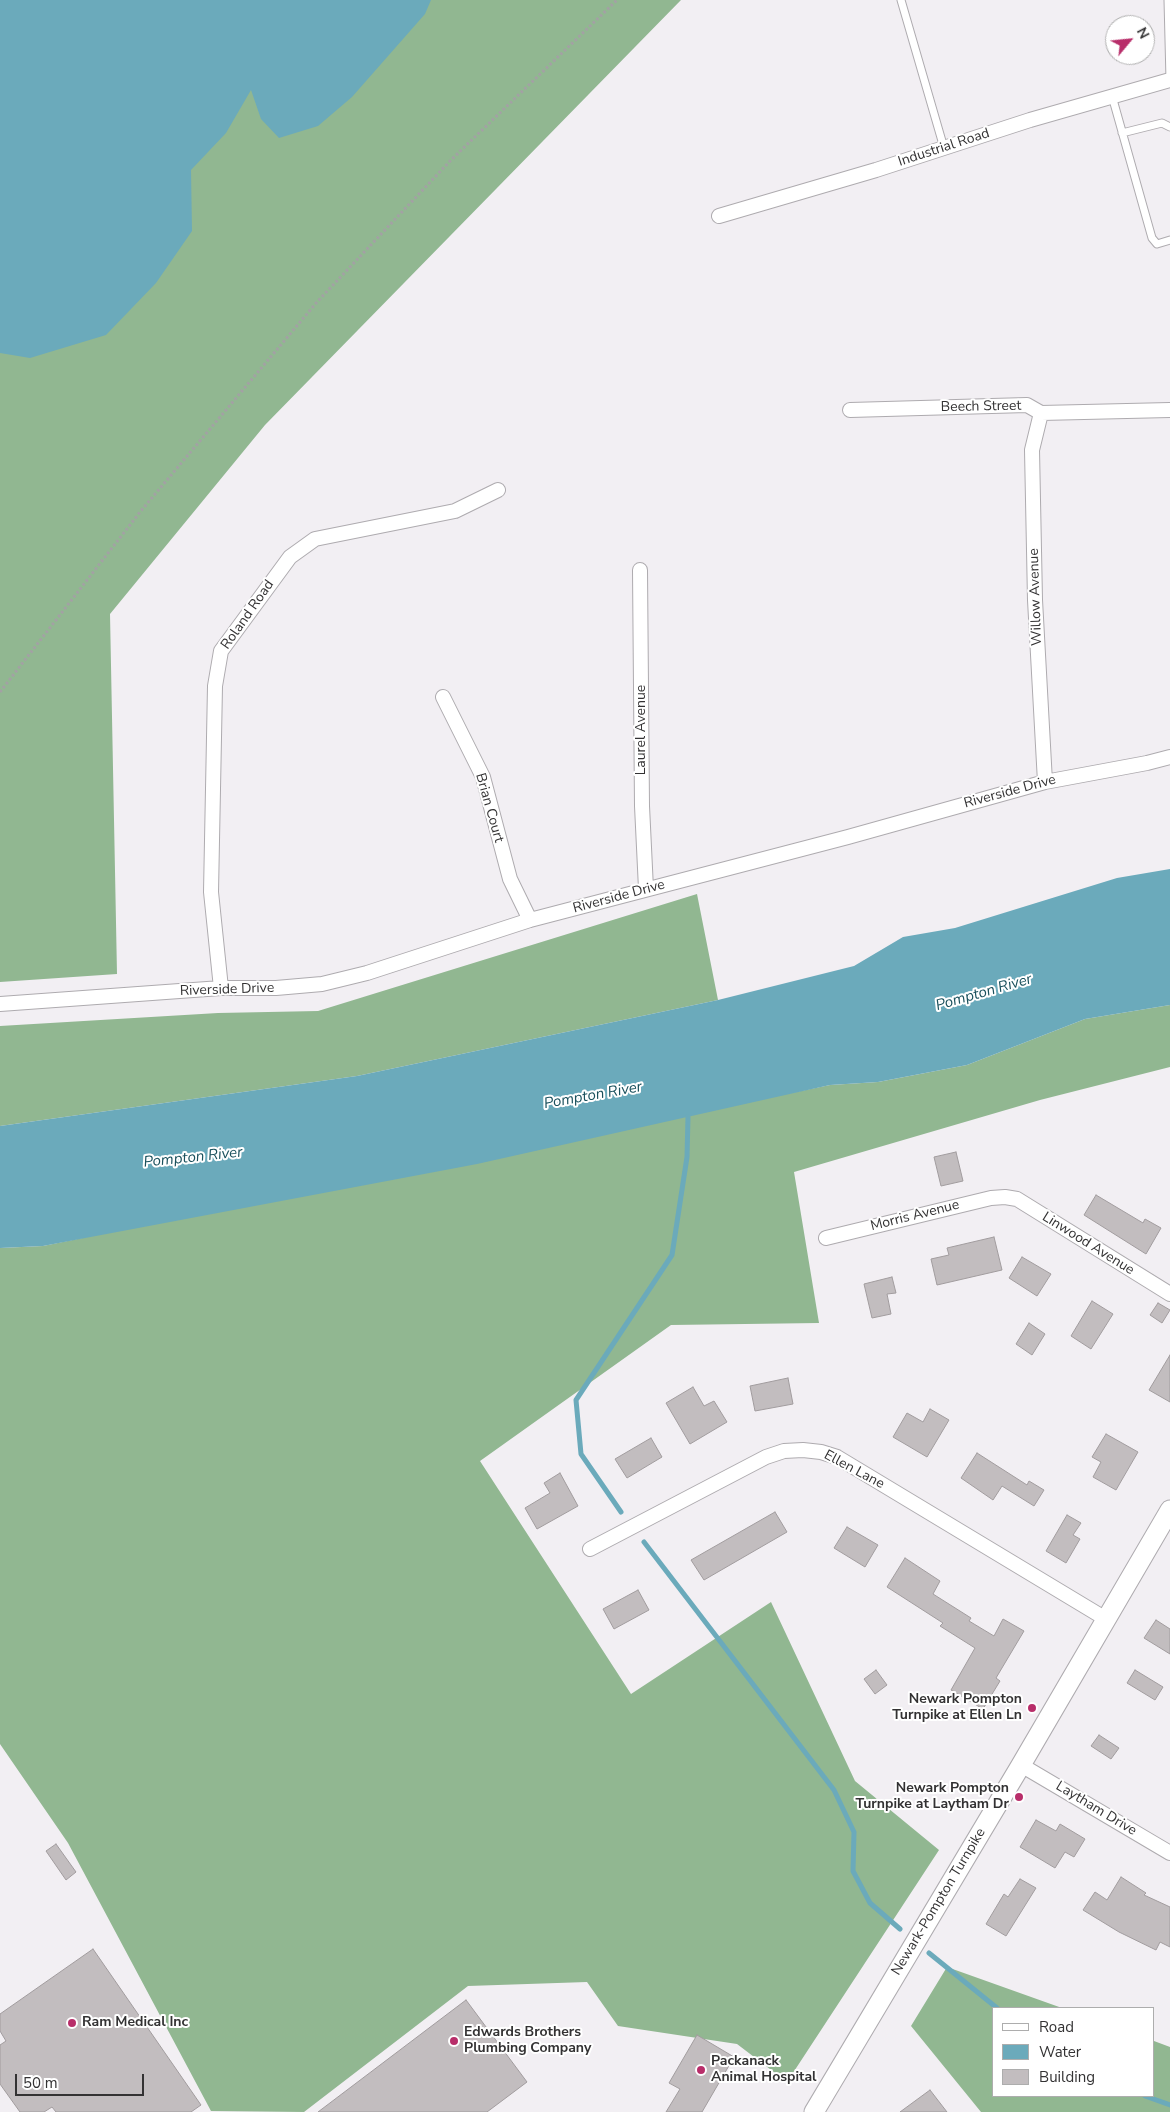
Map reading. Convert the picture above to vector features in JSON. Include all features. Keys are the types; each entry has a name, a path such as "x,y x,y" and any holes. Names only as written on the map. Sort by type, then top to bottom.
{"main road":[{"name":"Newark-Pompton Turnpike","path":"814,2112 1170,1510"}],"street":[{"name":"Industrial Road","path":"719,216 876,170 1030,120 1170,80"},
{"name":"Beech Street","path":"850,410 1027,405 1041,413 1170,410"},
{"name":"Willow Avenue","path":"1041,413 1032,450 1035,600 1045,782"},
{"name":"Roland Road","path":"221,988 211,892 215,686 222,651 290,557 315,539 456,511 498,490"},
{"name":"Laurel Avenue","path":"640,570 642,806 646,889"},
{"name":"Brian Court","path":"443,697 483,777 510,879 530,920"},
{"name":"Riverside Drive","path":"0,1004 221,988 276,988 322,984 367,974 530,920 848,837 1045,782 1147,764 1170,757"},
{"name":"Morris Avenue","path":"826,1238 991,1198 1004,1197"},
{"name":"Linwood Avenue","path":"1004,1197 1017,1200 1170,1294"},
{"name":"Ellen Lane","path":"590,1549 766,1457 784,1451 803,1450 821,1452 837,1457 1106,1619"},
{"name":"Laytham Drive","path":"1021,1764 1170,1853"}],"lane":[{"path":"901,0 944,148"},
{"path":"1168,0 1170,80"},
{"path":"1112,96 1152,238 1157,244 1170,240"},
{"path":"1122,133 1162,123 1170,125 1170,127"}],"path":[{"path":"0,692 140,512 317,302 452,160 617,0"}],"green space":[{"path":"0,0 681,0 265,425 110,614 117,974 0,982"},
{"path":"697,894 718,1000 357,1076 0,1126 0,1026 218,1013 318,1011"},
{"path":"1170,1005 1170,1067 1040,1100 794,1172 819,1323 671,1325 480,1461 631,1694 771,1602 855,1781 939,1850 787,2082 737,2044 618,2026 587,1982 468,1986 304,2112 211,2111 68,1843 0,1744 0,1248 43,1246 830,1085 878,1082 967,1065 1085,1019"},
{"path":"947,1967 1059,2007 992,2007 992,2097 1155,2097 1155,2041 1170,2047 1170,2112 981,2112 911,2026"}],"water":[{"path":"0,0 431,0 425,14 352,97 318,126 279,138 261,119 251,90 226,133 191,170 192,231 156,283 106,335 30,358 0,353"},
{"name":"Pompton River","path":"1170,869 1170,1005 1085,1019 967,1065 878,1082 830,1085 477,1164 43,1246 0,1248 0,1126 357,1076 718,1000 854,966 903,937 955,928 1117,878"}],"building":[{"path":"956,1152 963,1181 941,1186 934,1157"},
{"path":"1096,1195 1143,1223 1145,1219 1161,1228 1146,1254 1084,1215"},
{"path":"994,1237 1002,1270 937,1285 931,1259 949,1255 947,1248"},
{"path":"1022,1257 1051,1274 1037,1296 1009,1278"},
{"path":"892,1277 896,1293 887,1294 891,1314 872,1318 864,1284"},
{"path":"1092,1301 1113,1314 1091,1349 1071,1336"},
{"path":"1158,1303 1170,1310 1162,1323 1150,1315"},
{"path":"1029,1323 1045,1334 1032,1355 1016,1344"},
{"path":"1170,1355 1170,1402 1149,1390"},
{"path":"788,1378 793,1404 755,1411 750,1386"},
{"path":"693,1387 704,1406 714,1401 727,1422 690,1444 666,1403"},
{"path":"930,1409 949,1420 927,1457 893,1437 907,1413 923,1422"},
{"path":"1106,1434 1138,1452 1116,1490 1093,1477 1101,1462 1092,1457"},
{"path":"651,1438 662,1457 627,1478 615,1459"},
{"path":"977,1453 1027,1485 1029,1481 1044,1490 1034,1506 1002,1486 993,1500 961,1478"},
{"path":"560,1473 578,1506 537,1529 525,1508 550,1493 544,1483"},
{"path":"775,1512 787,1532 704,1580 691,1560"},
{"path":"1067,1515 1081,1523 1073,1535 1080,1539 1066,1563 1046,1551"},
{"path":"847,1527 878,1545 865,1567 834,1548"},
{"path":"905,1558 940,1581 933,1594 971,1618 969,1621 994,1636 1003,1619 1024,1631 996,1678 1000,1681 983,1709 951,1690 975,1648 940,1626 943,1623 887,1587"},
{"path":"638,1590 649,1610 614,1629 603,1609"},
{"path":"1156,1620 1170,1629 1170,1654 1144,1638"},
{"path":"876,1670 887,1685 875,1694 864,1679"},
{"path":"1135,1670 1163,1687 1155,1700 1127,1683"},
{"path":"1099,1735 1119,1748 1111,1759 1091,1746"},
{"path":"1036,1820 1056,1831 1060,1824 1085,1839 1074,1857 1065,1852 1055,1868 1020,1847"},
{"path":"56,1844 76,1872 66,1880 46,1851"},
{"path":"1121,1877 1146,1893 1144,1895 1170,1907 1170,1947 1160,1942 1156,1950 1119,1932 1083,1910 1095,1892 1107,1900"},
{"path":"1020,1879 1036,1888 1006,1936 986,1924 1004,1894 1008,1897"},
{"name":"Ram Medical Inc","path":"93,1949 201,2105 191,2112 56,2112 52,2107 44,2112 20,2112 0,2084 0,2045 6,2041 0,2031 0,2014"},
{"name":"Edwards Brothers Plumbing Company","path":"466,2000 527,2082 487,2112 318,2112"},
{"name":"Packanack Animal Hospital","path":"697,2035 734,2057 702,2112 666,2112 680,2089 669,2083"},
{"path":"930,2090 947,2112 900,2112"}],"waterway":[{"path":"621,1512 581,1454 576,1400 672,1255 687,1157 688,1117"},
{"path":"644,1542 834,1790 854,1832 853,1871 870,1903 900,1929"},
{"path":"929,1953 996,2007"},
{"path":"1148,2097 1170,2105"}],"place":[{"name":"Newark Pompton Turnpike at Ellen Ln","path":"1032,1708"},
{"name":"Newark Pompton Turnpike at Laytham Dr","path":"1019,1797"},
{"name":"Ram Medical Inc","path":"72,2023"},
{"name":"Edwards Brothers Plumbing Company","path":"454,2041"},
{"name":"Packanack Animal Hospital","path":"701,2070"}]}
